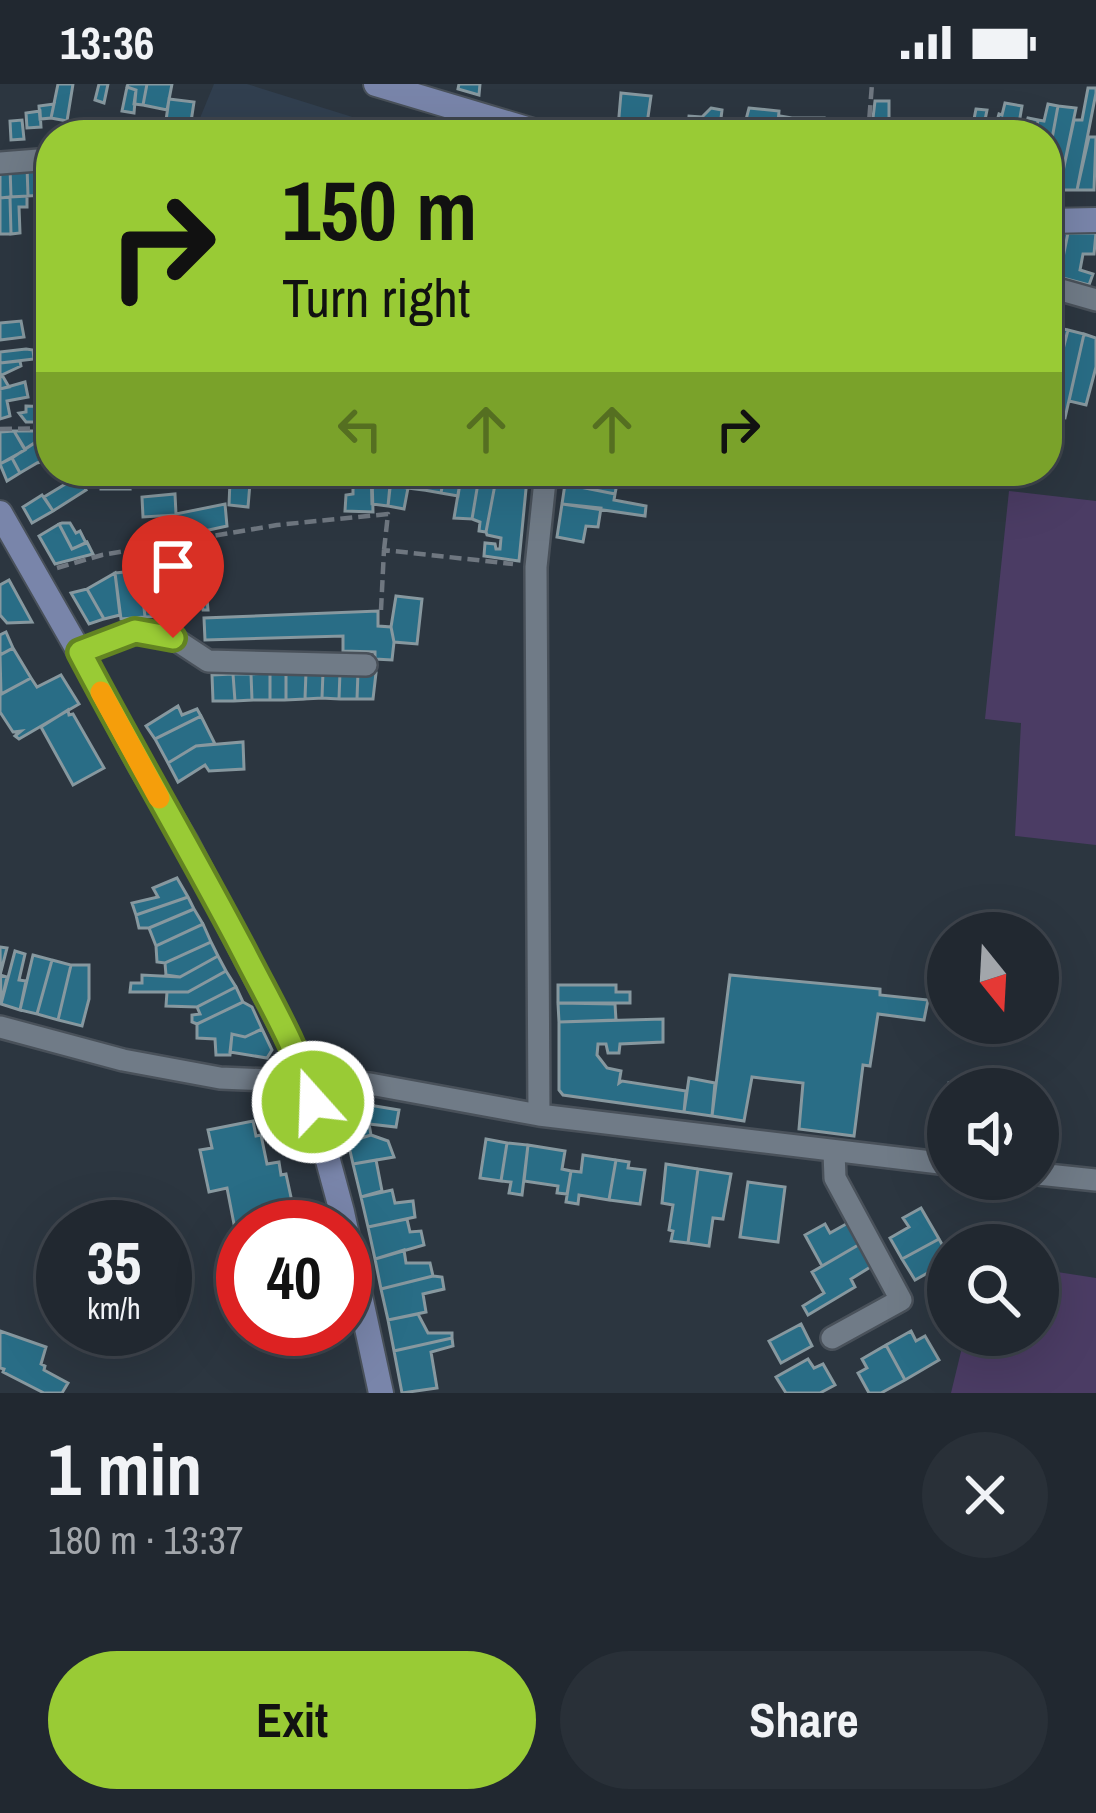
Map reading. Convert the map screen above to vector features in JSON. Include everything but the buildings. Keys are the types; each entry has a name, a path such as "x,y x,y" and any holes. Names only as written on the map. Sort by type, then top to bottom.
{"street":[{"path":"376,84 497,120"},
{"path":"0,163 36,160"},
{"path":"1062,220 1096,220"},
{"path":"1062,290 1096,300"},
{"path":"539,1114 536,567 544,486"},
{"path":"0,514 186,842 290,1041 308,1083 343,1212 381,1393"},
{"path":"80,652 135,631 173,638 208,662 366,665"},
{"path":"0,1027 152,1066 220,1078 370,1084 539,1114 927,1162"},
{"path":"832,1338 901,1300 835,1178 834,1152"},
{"path":"1059,1176 1096,1180"}],"path":[{"path":"869,120 872,84"},
{"path":"0,428 36,428"},
{"path":"34,575 102,555 277,525 388,514 381,610"},
{"path":"383,550 536,567"}],"shaded area":[{"path":"214,84 247,84 362,120 199,120"},
{"path":"1009,491 1096,501 1096,845 1015,836 1021,723 985,719"},
{"path":"1059,1272 1096,1278 1096,1393 951,1393 960,1356 1059,1356"}],"slow traffic":[{"path":"101,692 159,798"}],"route":[{"path":"173,638 135,631 80,652 290,1041 313,1102"}]}
